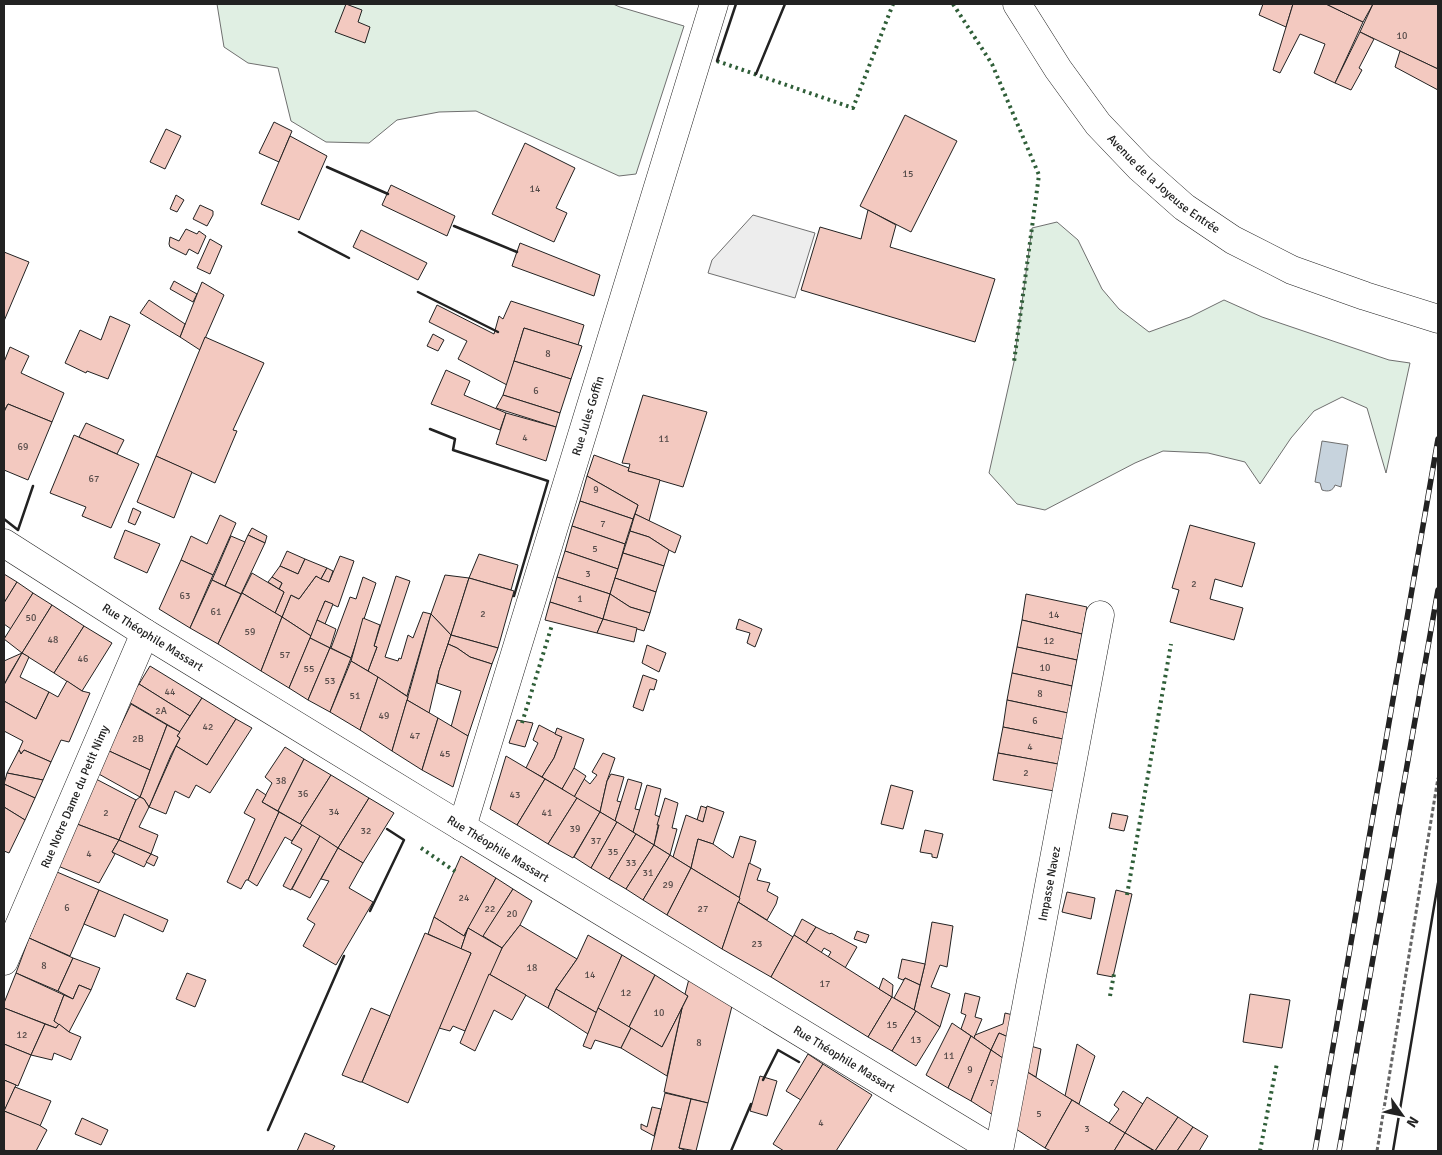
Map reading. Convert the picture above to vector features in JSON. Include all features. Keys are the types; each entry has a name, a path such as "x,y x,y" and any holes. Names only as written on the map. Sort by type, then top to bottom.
{"street":[{"name":"Rue Jules Goffin","path":"462,827 714,4"},
{"name":"Avenue de la Joyeuse Entrée","path":"1018,4 1058,69 1098,124 1140,168 1184,207 1233,240 1292,270 1438,319"},
{"name":"Rue Théophile Massart","path":"4,543 145,633 462,827 998,1151"},
{"name":"Impasse Navez","path":"998,1151 1100,614"},
{"name":"Rue Notre Dame du Petit Nimy","path":"4,961 145,633"}],"path":[{"path":"1376,1151 1438,778"}],"green space":[{"path":"217,4 613,4 684,26 636,174 619,176 476,111 439,112 397,120 369,143 326,142 291,121 278,68 248,63 224,47"},
{"path":"1057,222 1078,240 1102,289 1119,309 1149,332 1190,317 1224,300 1262,317 1389,360 1410,363 1386,473 1367,408 1342,397 1314,411 1291,438 1260,484 1245,462 1208,453 1163,451 1135,463 1045,510 1017,504 989,473 1014,362 1032,228"}],"shaded area":[{"path":"753,215 815,233 795,298 708,273 712,260"},
{"path":"1322,441 1348,445 1341,487 1335,485 1332,490 1328,491 1322,490 1320,483 1315,482"}],"building":[{"path":"346,4 362,10 358,22 370,27 365,43 335,32"},
{"path":"1263,4 1293,4 1286,27 1259,15"},
{"path":"1293,4 1326,4 1363,22 1335,83 1314,73 1325,44 1300,34 1280,73 1273,70"},
{"path":"1326,4 1373,4 1363,22"},
{"path":"1373,4 1438,4 1438,69 1360,32"},
{"path":"1360,32 1374,39 1359,68 1362,70 1351,90 1335,83"},
{"path":"1400,51 1438,69 1438,90 1395,67"},
{"path":"905,115 957,141 911,232 860,206"},
{"path":"274,122 292,131 279,162 259,153"},
{"path":"166,129 181,136 165,169 150,162"},
{"path":"290,136 327,156 299,220 261,204"},
{"path":"525,143 575,168 556,208 567,213 554,242 492,214"},
{"path":"391,185 455,216 447,236 382,205"},
{"path":"176,195 184,200 177,212 170,209"},
{"path":"200,205 213,211 207,226 193,219"},
{"path":"868,210 896,225 890,247 995,279 975,342 801,290 820,227 861,239"},
{"path":"186,229 197,234 199,231 206,236 198,254 189,249 186,255 170,247 170,237 179,241"},
{"path":"361,230 427,263 418,280 353,247"},
{"path":"210,239 222,246 210,274 197,268"},
{"path":"520,243 600,275 594,296 512,266"},
{"path":"4,252 29,262 4,321"},
{"path":"174,281 197,294 193,302 170,289"},
{"path":"202,282 224,295 200,350 180,337"},
{"path":"149,300 185,324 180,337 140,313"},
{"path":"511,301 584,325 578,345 524,328 507,385 458,359 467,341 429,322 437,305 494,334 499,316 503,319"},
{"path":"110,316 130,325 108,379 87,371 86,373 65,363 80,330 101,340"},
{"path":"524,328 582,346 571,379 514,361"},
{"path":"433,334 444,340 438,351 427,346"},
{"path":"205,337 264,363 233,430 237,431 215,483 156,456"},
{"path":"10,347 29,356 21,373 64,393 52,422 8,404 4,408 4,362"},
{"path":"514,361 571,379 560,413 503,395"},
{"path":"446,370 470,381 464,395 506,413 500,430 431,404"},
{"path":"503,395 560,413 556,427 496,408"},
{"path":"643,395 707,412 683,487 628,471 630,464 622,463"},
{"path":"8,404 52,422 28,480 4,470 4,412"},
{"path":"506,413 556,427 546,461 496,444"},
{"path":"86,423 124,440 117,454 79,437"},
{"path":"74,435 139,464 111,528 82,516 86,507 50,493"},
{"path":"594,455 629,468 628,471 660,480 649,521 635,514 638,505 587,476"},
{"path":"156,456 192,472 174,518 137,502"},
{"path":"587,476 638,505 633,519 580,501"},
{"path":"580,501 633,519 625,544 572,526"},
{"path":"133,508 141,512 135,525 128,522"},
{"path":"635,514 681,536 675,553 649,537 630,531"},
{"path":"220,515 236,523 213,575 181,560 191,536 207,544"},
{"path":"1190,525 1255,543 1242,587 1215,579 1210,599 1243,608 1234,640 1170,622 1179,590 1172,588"},
{"path":"572,526 625,544 618,569 565,551"},
{"path":"252,528 267,536 265,543 248,535"},
{"path":"125,530 160,544 147,573 114,558"},
{"path":"630,531 649,537 669,550 664,566 623,553"},
{"path":"248,535 265,543 241,594 225,586"},
{"path":"231,536 245,542 225,586 212,580"},
{"path":"287,551 305,559 298,574 280,566"},
{"path":"565,551 618,569 610,594 557,577"},
{"path":"623,553 664,566 656,592 615,578"},
{"path":"479,554 518,565 511,590 469,578"},
{"path":"340,556 354,561 338,607 325,601 311,636 282,617 291,595 299,599 316,576 329,582"},
{"path":"305,559 327,568 321,579 316,576 299,599 291,595 282,617 275,613 284,592 279,589 282,583 272,577 280,566 298,574"},
{"path":"181,560 213,575 190,628 159,609"},
{"path":"327,568 333,571 329,582 321,579"},
{"path":"252,573 284,592 275,613 242,593"},
{"path":"4,574 17,582 4,603"},
{"path":"445,575 469,578 451,635 431,614"},
{"path":"396,576 410,581 385,657 398,661 399,658 401,659 408,635 413,638 423,612 431,614 407,696 368,671 377,647 374,646"},
{"path":"272,577 282,583 279,589 268,582"},
{"path":"363,577 376,583 351,658 331,648 350,597 356,599"},
{"path":"557,577 610,594 603,619 550,602"},
{"path":"469,578 514,591 498,648 451,635"},
{"path":"615,578 656,592 650,613 630,607 610,594"},
{"path":"212,580 241,594 218,644 190,628"},
{"path":"17,582 33,593 11,629 4,624 4,603"},
{"path":"33,593 52,605 22,653 4,639"},
{"path":"242,593 282,617 261,671 218,644"},
{"path":"610,594 630,607 650,613 644,631 603,619"},
{"path":"1026,594 1087,607 1082,634 1022,620"},
{"path":"325,601 333,604 325,624 317,620"},
{"path":"550,602 603,619 597,633 545,620"},
{"path":"52,605 84,626 54,673 22,653"},
{"path":"431,614 451,635 439,671 429,713 407,700"},
{"path":"282,617 311,636 289,688 261,671"},
{"path":"363,618 380,625 374,646 377,647 368,671 351,661"},
{"path":"603,619 637,628 634,642 597,633"},
{"path":"739,619 762,629 755,647 747,643 750,633 736,629"},
{"path":"317,620 336,629 330,648 310,638"},
{"path":"1022,620 1082,634 1077,660 1017,647"},
{"path":"84,626 112,643 82,691 54,673"},
{"path":"451,635 498,648 492,664 470,657 448,644"},
{"path":"310,638 330,648 308,700 289,688"},
{"path":"448,644 470,657 492,664 468,736 451,727 461,691 437,683"},
{"path":"647,645 666,653 659,672 642,663"},
{"path":"1017,647 1077,660 1072,686 1012,673"},
{"path":"330,648 351,658 330,712 308,700"},
{"path":"22,653 9,675 4,685 4,661"},
{"path":"22,653 29,657 20,677 49,692 36,719 4,701 4,685"},
{"path":"351,661 378,677 360,730 330,712"},
{"path":"150,666 202,698 190,716 139,684"},
{"path":"1012,673 1072,686 1068,713 1007,700"},
{"path":"643,675 657,680 654,690 650,689 643,711 633,707"},
{"path":"378,677 408,697 392,751 360,730"},
{"path":"67,681 82,691 90,693 69,742 61,740 51,762 24,750 21,754 19,750 23,741 4,731 4,701 36,719 49,692 58,697"},
{"path":"139,684 190,716 180,732 127,701"},
{"path":"202,698 236,719 207,765 176,746 180,738 177,736"},
{"path":"407,700 438,718 422,770 392,751"},
{"path":"1007,700 1068,713 1063,739 1003,727"},
{"path":"131,704 167,725 150,770 107,750"},
{"path":"438,718 468,736 453,787 422,770"},
{"path":"236,719 252,728 210,793 196,785 189,798 175,791 166,814 149,807 176,746 207,765"},
{"path":"517,720 533,723 525,747 509,743"},
{"path":"167,725 180,732 177,736 180,738 149,807 144,799 140,797"},
{"path":"539,725 562,737 554,758 542,777 526,768 538,743 533,740"},
{"path":"1003,727 1063,739 1058,764 998,753"},
{"path":"557,728 584,739 573,771 562,789 542,777 554,758 562,737 555,734"},
{"path":"285,747 304,759 278,811 262,802 272,783 265,777"},
{"path":"19,750 21,754 24,750 51,762 43,780 7,773"},
{"path":"107,750 150,770 140,797 97,773"},
{"path":"603,753 615,758 607,781 600,812 574,797 584,779 590,784 597,775 592,772"},
{"path":"998,753 1058,764 1054,791 993,780"},
{"path":"506,756 545,779 517,825 490,809"},
{"path":"304,759 331,775 300,824 278,811"},
{"path":"574,768 586,776 574,797 562,789"},
{"path":"7,773 43,780 35,798 4,784"},
{"path":"611,774 624,777 617,801 621,802 615,821 600,812 607,781"},
{"path":"331,775 369,798 338,848 300,824"},
{"path":"96,779 136,800 119,840 77,824"},
{"path":"545,779 577,798 548,844 517,825"},
{"path":"628,779 642,783 635,809 640,810 633,832 615,821"},
{"path":"4,784 35,798 25,820 4,807"},
{"path":"647,785 661,789 655,815 660,817 654,845 633,832"},
{"path":"891,785 913,791 903,829 881,824"},
{"path":"257,789 266,795 262,802 279,812 248,880 246,880 241,889 227,882 255,819 244,813"},
{"path":"140,797 144,799 149,807 139,827 158,835 151,854 119,840 136,800"},
{"path":"369,798 394,813 363,863 338,848"},
{"path":"577,798 600,812 573,858 548,844"},
{"path":"665,798 678,803 672,828 677,829 670,855 654,845 659,825 657,825"},
{"path":"701,806 707,808 703,822 697,820"},
{"path":"707,806 724,812 713,844 698,839 691,868 673,857 686,815 703,822"},
{"path":"4,807 25,820 9,853 4,851"},
{"path":"279,812 302,825 292,841 285,837 257,886 248,880"},
{"path":"600,812 617,822 591,868 574,857"},
{"path":"1112,813 1128,816 1124,831 1109,828"},
{"path":"617,822 636,834 609,879 591,868"},
{"path":"77,824 119,840 112,852 115,854 99,883 58,866"},
{"path":"302,825 320,836 291,890 283,886 302,849 291,843"},
{"path":"925,830 943,834 937,858 932,857 932,854 920,852"},
{"path":"636,834 654,845 626,889 609,879"},
{"path":"320,836 338,848 310,898 292,889"},
{"path":"740,836 756,841 740,898 691,868 698,839 713,844 733,858"},
{"path":"119,840 151,854 144,867 112,852"},
{"path":"654,845 670,855 643,900 626,889"},
{"path":"338,848 363,863 349,888 373,902 336,965 303,946 315,924 307,919 329,881 321,879"},
{"path":"151,854 158,857 154,866 146,862"},
{"path":"670,855 691,868 667,915 643,900"},
{"path":"461,856 496,878 464,936 434,917"},
{"path":"749,863 761,869 757,880 770,883 767,891 778,897 767,920 738,902"},
{"path":"691,868 740,898 722,949 667,915"},
{"path":"57,872 99,890 70,956 29,938"},
{"path":"496,878 513,889 483,937 468,928"},
{"path":"513,889 532,901 520,925 502,948 483,936"},
{"path":"99,890 168,920 163,932 124,914 115,937 84,924"},
{"path":"1116,890 1132,894 1113,977 1097,974"},
{"path":"1067,892 1095,898 1091,919 1062,912"},
{"path":"738,902 793,937 771,977 722,949"},
{"path":"434,917 464,936 468,928 461,949 428,934"},
{"path":"802,919 816,927 806,943 794,935"},
{"path":"932,922 953,926 947,967 940,965 931,987 950,994 940,1027 914,1010 925,964"},
{"path":"520,925 577,959 556,989 548,1008 489,974 502,948"},
{"path":"816,927 857,947 845,968 828,957 831,952 824,948 821,953 806,943"},
{"path":"468,928 502,948 465,1031 453,1026 450,1031 439,1028 471,953 461,949"},
{"path":"857,931 869,935 866,943 854,939"},
{"path":"425,933 471,953 408,1103 362,1082"},
{"path":"588,935 622,955 597,1013 556,989 577,959"},
{"path":"794,935 892,997 868,1037 771,977"},
{"path":"29,938 73,958 58,991 16,973"},
{"path":"622,955 655,975 629,1027 598,1008"},
{"path":"73,958 100,968 91,990 79,985 73,999 58,991"},
{"path":"902,959 925,964 920,985 905,978 903,980 898,978"},
{"path":"16,973 64,995 54,1021 59,1024 56,1028 4,1008 4,1003"},
{"path":"187,973 206,980 195,1007 176,999"},
{"path":"489,974 526,995 512,1020 494,1010 475,1051 460,1043"},
{"path":"655,975 688,996 662,1047 629,1027"},
{"path":"883,978 893,985 892,997 879,989"},
{"path":"905,978 920,985 914,1010 894,998"},
{"path":"689,979 732,1006 708,1103 664,1092 682,1008 688,996 685,994"},
{"path":"79,985 91,990 69,1032 54,1021 64,995 73,999"},
{"path":"556,989 597,1013 588,1034 548,1008"},
{"path":"965,993 980,997 975,1017 982,1019 974,1038 961,1029 966,1015 961,1013"},
{"path":"1250,994 1290,1000 1282,1048 1243,1042"},
{"path":"892,997 916,1011 892,1051 868,1037"},
{"path":"4,1008 45,1024 31,1055 4,1044"},
{"path":"371,1008 390,1016 362,1082 360,1082 342,1075"},
{"path":"598,1008 631,1028 621,1048 595,1040 591,1049 583,1046"},
{"path":"682,1008 667,1076 621,1048 631,1028 662,1047"},
{"path":"916,1011 940,1027 916,1066 892,1051"},
{"path":"1005,1013 1017,1016 1015,1040 999,1033 991,1050 974,1038 975,1035 1003,1024"},
{"path":"952,1023 971,1036 948,1088 926,1075"},
{"path":"45,1024 56,1028 59,1024 69,1032 81,1037 71,1060 54,1053 52,1060 31,1055"},
{"path":"999,1033 1015,1040 1010,1063 991,1050"},
{"path":"971,1036 991,1050 971,1101 948,1088"},
{"path":"4,1044 31,1055 18,1086 4,1080"},
{"path":"1077,1044 1095,1056 1079,1104 1065,1096"},
{"path":"1027,1045 1041,1049 1036,1077 1022,1069"},
{"path":"991,1050 1010,1063 993,1115 971,1101"},
{"path":"808,1054 823,1064 801,1100 786,1091"},
{"path":"823,1064 872,1095 836,1151 784,1151 773,1144"},
{"path":"1021,1068 1072,1100 1045,1148 1010,1125"},
{"path":"760,1076 777,1081 767,1116 750,1111"},
{"path":"4,1080 16,1085 4,1112"},
{"path":"15,1087 51,1101 40,1126 4,1111"},
{"path":"1123,1091 1143,1104 1125,1133 1109,1123 1119,1109 1114,1105"},
{"path":"665,1093 691,1099 679,1148 688,1151 651,1151"},
{"path":"1147,1097 1178,1117 1155,1151 1125,1133"},
{"path":"691,1099 708,1103 696,1151 679,1148"},
{"path":"1072,1100 1125,1133 1114,1151 1051,1151 1045,1148"},
{"path":"652,1107 661,1109 654,1136 641,1129 641,1124 647,1127"},
{"path":"4,1111 47,1130 36,1151 4,1150"},
{"path":"1178,1117 1193,1127 1177,1151 1155,1151"},
{"path":"82,1118 108,1130 101,1145 75,1134"},
{"path":"1193,1127 1208,1136 1199,1151 1177,1151"},
{"path":"305,1133 335,1146 332,1151 297,1151"},
{"path":"1125,1133 1127,1134 1154,1151 1114,1151"}],"railway":[{"path":"1315,1151 1438,439"},
{"path":"1339,1151 1438,590"}],"hedge":[{"path":"717,61 853,108 893,4"},
{"path":"953,4 992,64 1039,175 1014,362"},
{"path":"522,723 552,625"},
{"path":"1127,895 1171,644"},
{"path":"421,848 456,872"},
{"path":"1110,996 1114,974"},
{"path":"1260,1151 1277,1063"}],"wall":[{"path":"717,61 736,4"},
{"path":"756,74 785,4"},
{"path":"327,167 388,194"},
{"path":"454,226 517,252"},
{"path":"299,232 349,258"},
{"path":"418,292 498,332"},
{"path":"430,429 455,439 453,450 548,481 514,596"},
{"path":"4,519 18,530 33,486"},
{"path":"370,911 404,840 387,829"},
{"path":"1393,1151 1438,883"},
{"path":"268,1130 344,956"},
{"path":"763,1080 778,1050 799,1062"},
{"path":"731,1151 751,1104"}]}
